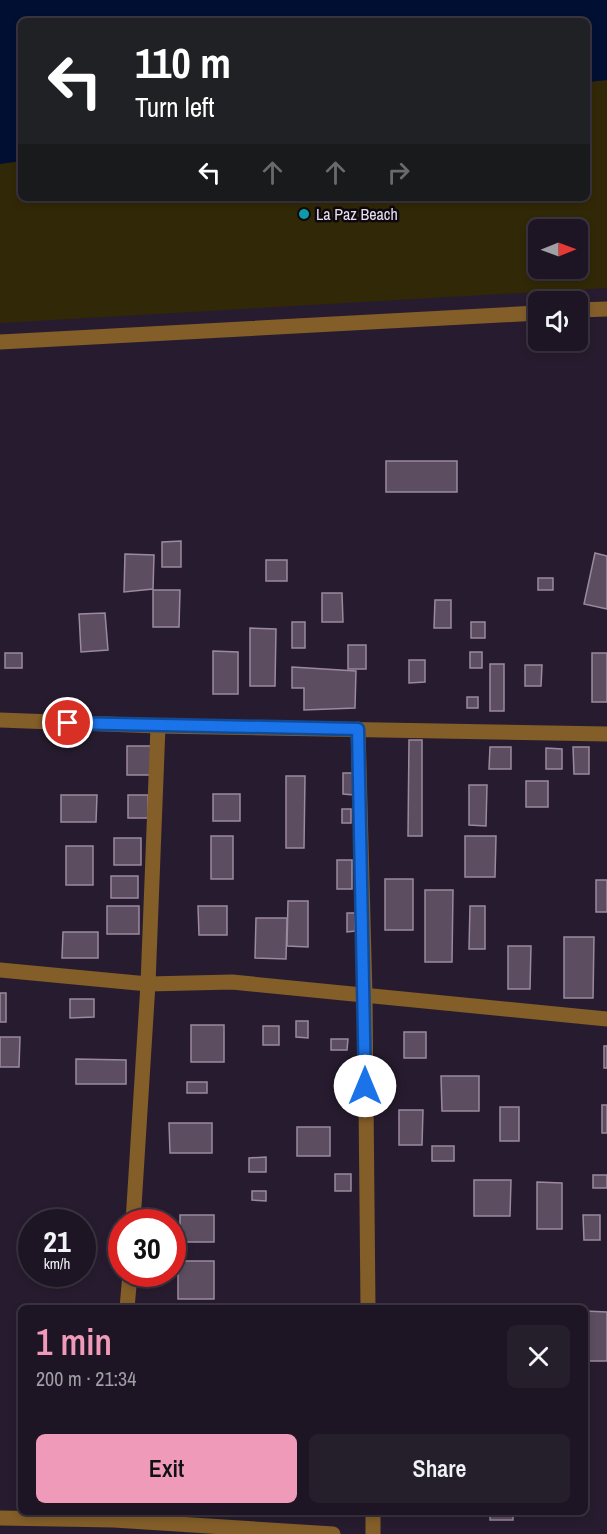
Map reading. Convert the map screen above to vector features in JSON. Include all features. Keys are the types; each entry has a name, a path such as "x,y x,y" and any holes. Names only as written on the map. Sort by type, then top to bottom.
{"street":[{"path":"588,310 607,309"},
{"path":"0,342 528,313"},
{"path":"0,720 158,726 607,734"},
{"path":"134,1209 148,984 158,726"},
{"path":"358,729 365,996 368,1305"},
{"path":"0,970 148,984 232,982 607,1019"},
{"path":"127,1305 129,1287"},
{"path":"373,1515 373,1534"},
{"path":"0,1518 333,1534"}],"sand":[{"name":"La Paz Beach","path":"607,80 607,288 0,323 0,164 18,161 18,201 590,201 590,82"}],"water":[{"path":"0,0 607,0 607,80 590,82 590,18 18,18 18,161 0,164"}],"building":[{"path":"386,461 457,461 457,492 386,492"},
{"path":"181,541 181,567 162,567 162,542"},
{"path":"595,553 607,556 607,609 584,604"},
{"path":"125,554 154,555 153,589 124,592"},
{"path":"266,560 287,560 287,581 266,581"},
{"path":"538,578 553,578 553,590 538,590"},
{"path":"153,590 180,590 179,627 153,627"},
{"path":"322,593 342,593 343,622 322,622"},
{"path":"435,600 451,600 451,628 434,628"},
{"path":"105,613 108,650 81,652 79,614"},
{"path":"292,622 305,622 305,648 292,648"},
{"path":"471,622 485,622 485,638 471,638"},
{"path":"250,628 276,629 275,686 250,686"},
{"path":"348,645 366,645 366,669 348,669"},
{"path":"213,651 238,652 238,694 213,694"},
{"path":"470,652 482,652 482,668 470,668"},
{"path":"5,653 22,653 22,668 5,668"},
{"path":"592,653 607,653 607,702 592,702"},
{"path":"409,660 425,660 425,682 409,683"},
{"path":"490,664 504,664 504,711 490,711"},
{"path":"525,665 542,665 541,686 525,686"},
{"path":"292,667 356,671 355,708 304,710 304,688 292,688"},
{"path":"467,697 478,697 478,708 467,708"},
{"path":"409,740 422,740 422,836 408,836"},
{"path":"127,746 152,746 152,775 127,775"},
{"path":"490,747 511,747 511,769 489,769"},
{"path":"573,747 589,747 589,774 574,774"},
{"path":"546,748 562,749 562,769 546,769"},
{"path":"343,773 354,773 354,795 343,794"},
{"path":"286,776 305,776 304,848 286,848"},
{"path":"526,781 548,781 548,807 526,807"},
{"path":"469,785 487,785 486,826 469,825"},
{"path":"213,794 240,794 240,821 213,821"},
{"path":"61,795 97,795 96,822 61,822"},
{"path":"128,795 148,795 148,818 128,818"},
{"path":"342,809 351,809 351,823 342,823"},
{"path":"211,836 233,836 233,879 211,879"},
{"path":"465,836 496,836 495,877 465,877"},
{"path":"114,838 141,838 141,865 114,865"},
{"path":"66,846 93,846 93,885 66,885"},
{"path":"337,860 352,860 352,889 337,889"},
{"path":"111,876 138,876 138,898 111,898"},
{"path":"385,879 413,879 413,930 385,930"},
{"path":"596,880 607,880 607,912 596,912"},
{"path":"425,890 453,890 452,962 425,962"},
{"path":"288,901 308,901 308,947 287,946"},
{"path":"107,906 139,906 139,934 107,934"},
{"path":"198,906 227,906 227,935 199,935"},
{"path":"470,906 485,906 485,949 469,949"},
{"path":"347,913 355,913 355,931 347,932"},
{"path":"256,918 287,918 286,959 255,958"},
{"path":"63,932 98,932 98,958 62,958"},
{"path":"564,937 594,937 593,998 564,998"},
{"path":"508,946 531,946 530,989 508,989"},
{"path":"0,993 6,993 6,1022 0,1022"},
{"path":"70,999 94,999 94,1017 70,1018"},
{"path":"296,1021 308,1021 308,1038 296,1037"},
{"path":"191,1025 224,1025 224,1062 191,1062"},
{"path":"263,1026 279,1026 279,1045 263,1045"},
{"path":"404,1032 426,1032 426,1058 404,1058"},
{"path":"0,1037 20,1037 19,1067 0,1067"},
{"path":"331,1039 348,1039 347,1050 331,1050"},
{"path":"604,1046 607,1046 607,1068 604,1068"},
{"path":"76,1059 126,1060 126,1084 76,1084"},
{"path":"441,1076 479,1076 479,1111 442,1111"},
{"path":"187,1082 207,1082 207,1093 187,1093"},
{"path":"602,1105 607,1105 607,1133 602,1133"},
{"path":"500,1107 519,1107 519,1141 500,1141"},
{"path":"399,1110 423,1110 422,1145 399,1145"},
{"path":"169,1123 212,1123 212,1153 170,1153"},
{"path":"297,1127 330,1127 330,1156 297,1156"},
{"path":"432,1146 454,1146 454,1161 432,1161"},
{"path":"266,1157 266,1172 249,1172 249,1158"},
{"path":"335,1174 351,1174 351,1191 335,1191"},
{"path":"593,1175 607,1175 607,1188 593,1188"},
{"path":"474,1180 511,1180 510,1216 474,1216"},
{"path":"537,1182 562,1183 562,1229 537,1229"},
{"path":"252,1191 266,1191 266,1201 252,1200"},
{"path":"186,1215 214,1215 214,1242 186,1242"},
{"path":"583,1215 600,1215 600,1240 584,1240"},
{"path":"186,1261 214,1261 214,1299 178,1299 178,1287 186,1287"},
{"path":"588,1311 607,1312 607,1361 588,1361"},
{"path":"490,1515 513,1515 513,1520 490,1520"}],"place":[{"name":"La Paz Beach","path":"304,214"}],"route":[{"path":"68,723 358,729 365,1086"}]}
